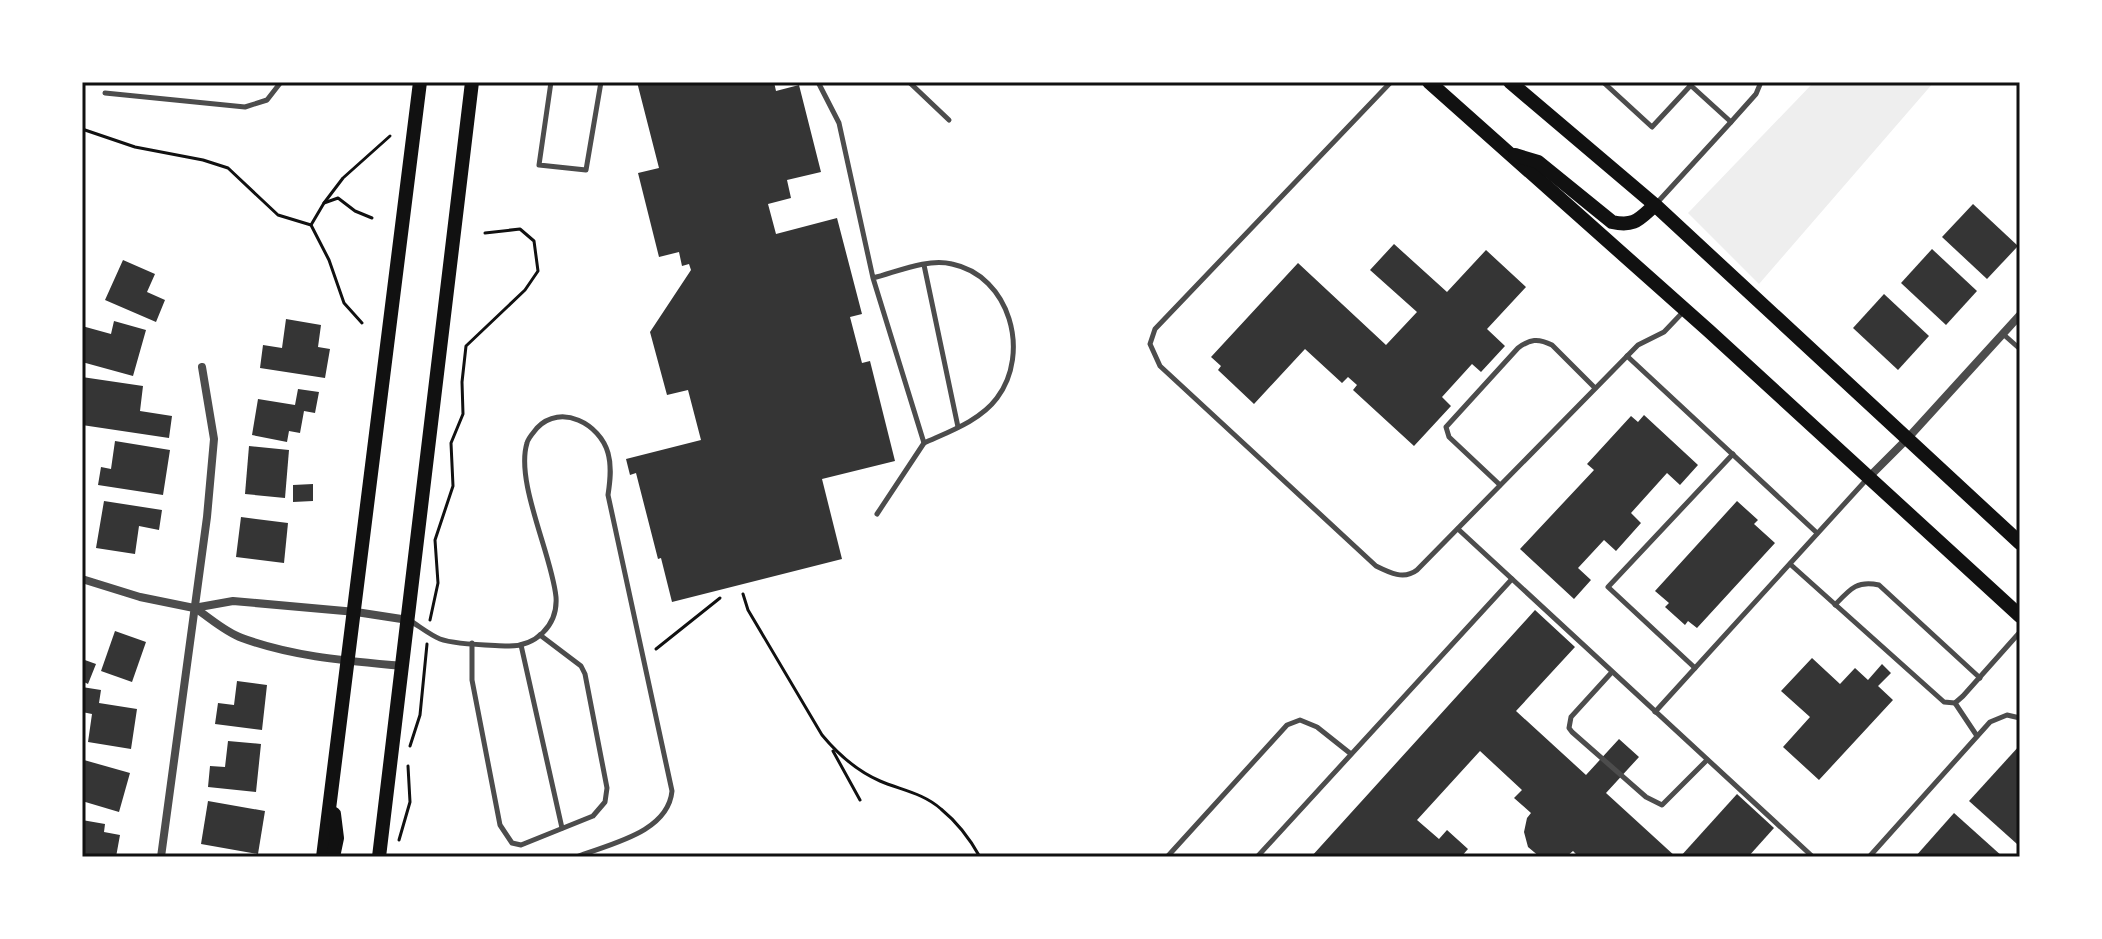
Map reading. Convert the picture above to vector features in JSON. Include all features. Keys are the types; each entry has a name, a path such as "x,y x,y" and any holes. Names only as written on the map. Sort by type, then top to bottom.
{"main road":[{"path":"323,857 420,82"},
{"path":"379,857 472,82"},
{"path":"1429,82 1685,309 2020,616"},
{"path":"1510,82 1655,205 2020,543"},
{"path":"1511,154 1538,162 1612,222 1627,225 1639,220 1655,205"},
{"path":"332,790 337,838 333,857"}],"street":[{"path":"1869,477 2020,315"},
{"path":"161,857 207,517 214,439 202,367"},
{"path":"82,579 140,597 194,608 240,637 284,650 403,666"},
{"path":"194,608 233,601 409,620"}],"lane":[{"path":"105,93 245,107 267,100 281,82"},
{"path":"551,82 539,165 586,170 601,82"},
{"path":"818,82 839,123 873,278 924,443"},
{"path":"909,82 949,120"},
{"path":"1391,82 1155,329 1150,344 1160,366 1376,566 1389,573 1413,574 1638,345 1664,332 1685,309"},
{"path":"1603,82 1652,127 1689,84 1731,122"},
{"path":"1655,205 1756,94 1761,82"},
{"path":"873,278 924,265 949,263 981,277 999,296 1008,317 1014,349 1010,373 999,396 958,427 924,443 877,514"},
{"path":"924,265 958,427"},
{"path":"2003,334 2020,349"},
{"path":"1500,485 1449,437 1446,427 1518,348 1532,340 1543,340 1552,345 1595,388"},
{"path":"1627,356 1817,533"},
{"path":"409,620 442,640 521,645 535,640 551,624 556,600 527,480 527,441 540,425 557,416 584,422 601,438 611,471 608,495 672,791 671,801 663,815 639,833 576,857"},
{"path":"1695,668 1608,587 1733,454"},
{"path":"1655,712 1869,477"},
{"path":"1458,529 1812,857"},
{"path":"1790,564 1944,702 1955,703"},
{"path":"1257,857 1512,579"},
{"path":"1835,605 1855,584 1866,582 1879,585 1980,678"},
{"path":"1955,703 2020,632"},
{"path":"472,643 472,680 479,726 500,825 512,843 521,845 600,811 607,788 585,674 581,666 540,635"},
{"path":"521,645 562,828"},
{"path":"1612,672 1571,717 1569,728 1572,732 1646,797 1662,805 1707,760"},
{"path":"1955,703 1977,736"},
{"path":"1871,856 1990,722 2007,715 2020,718"},
{"path":"1167,857 1287,725 1300,720 1317,727 1351,754"}],"path":[{"path":"82,129 135,147 228,168 278,215 311,225 329,260 344,303 362,323"},
{"path":"311,225 324,203 353,168 390,136"},
{"path":"324,203 338,198 355,211 372,218"},
{"path":"398,842 410,802 408,754 420,715 438,583 435,540 453,486 451,443 463,414 462,382 466,346 525,290 538,271 534,241 520,229 485,233"},
{"path":"743,594 748,610 832,747 856,767 880,781 908,789 940,807 969,838 980,857"},
{"path":"656,649 720,598"},
{"path":"832,747 837,762 860,800"}],"shaded area":[{"path":"1814,82 1934,82 1759,284 1688,213"}],"building":[{"path":"637,82 774,82 776,91 799,85 821,172 787,180 791,198 768,204 776,234 837,218 862,314 850,317 862,363 870,361 895,461 822,479 842,559 672,602 636,473 630,475 626,459 701,440 688,390 667,395 650,332 691,270 689,264 682,266 679,252 659,257 638,173 659,168"},
{"path":"1973,204 2018,246 1987,279 1942,237"},
{"path":"1394,244 1447,292 1486,250 1526,287 1487,329 1505,346 1481,372 1472,364 1442,397 1451,406 1414,446 1353,390 1357,385 1348,377 1342,383 1305,349 1254,404 1218,370 1221,366 1211,357 1298,263 1386,345 1417,312 1370,270"},
{"path":"1932,249 1977,291 1946,325 1901,283"},
{"path":"123,260 155,274 147,292 165,300 156,322 105,300"},
{"path":"1884,294 1929,336 1898,370 1853,328"},
{"path":"286,319 321,325 318,347 330,349 325,378 260,368 263,345 282,348"},
{"path":"114,321 146,330 133,376 82,362 82,326 111,334"},
{"path":"82,377 143,386 140,411 172,416 169,438 82,425"},
{"path":"298,389 319,392 315,413 304,411 300,433 289,431 287,442 252,435 258,399 295,405"},
{"path":"1644,415 1698,465 1680,485 1667,473 1631,513 1641,523 1616,551 1604,540 1578,568 1591,580 1574,599 1520,549 1594,470 1587,464 1631,416 1638,422"},
{"path":"115,441 170,450 163,495 98,485 101,467 111,469"},
{"path":"249,446 289,450 285,498 245,494"},
{"path":"313,484 313,501 293,502 293,485"},
{"path":"104,501 162,510 159,530 139,526 135,554 96,548"},
{"path":"1737,501 1758,520 1754,524 1775,543 1697,628 1688,621 1685,625 1665,607 1669,603 1655,591"},
{"path":"241,517 288,523 284,563 236,557"},
{"path":"1535,610 1575,647 1516,711 1586,775 1619,739 1639,757 1606,793 1676,857 1579,857 1573,851 1566,857 1540,857 1528,847 1524,832 1531,813 1514,798 1522,790 1480,751 1417,820 1439,839 1447,830 1468,849 1461,857 1311,857"},
{"path":"115,631 146,642 132,682 101,671"},
{"path":"1812,658 1840,684 1855,668 1868,680 1882,664 1891,673 1878,686 1893,700 1819,780 1783,747 1810,717 1781,691"},
{"path":"82,659 96,664 88,684 82,681"},
{"path":"237,681 267,685 262,730 215,724 218,703 234,705"},
{"path":"82,687 101,690 99,703 137,709 131,749 88,742 92,714 82,712"},
{"path":"228,741 261,744 256,792 208,787 210,766 225,767"},
{"path":"2020,745 2020,841 2017,844 1969,801"},
{"path":"84,760 130,773 119,812 82,801"},
{"path":"1737,794 1774,828 1748,857 1680,857"},
{"path":"208,801 265,811 258,854 201,844"},
{"path":"1954,813 2003,857 1915,857"},
{"path":"82,820 105,824 104,832 120,835 116,857 82,857"}]}
